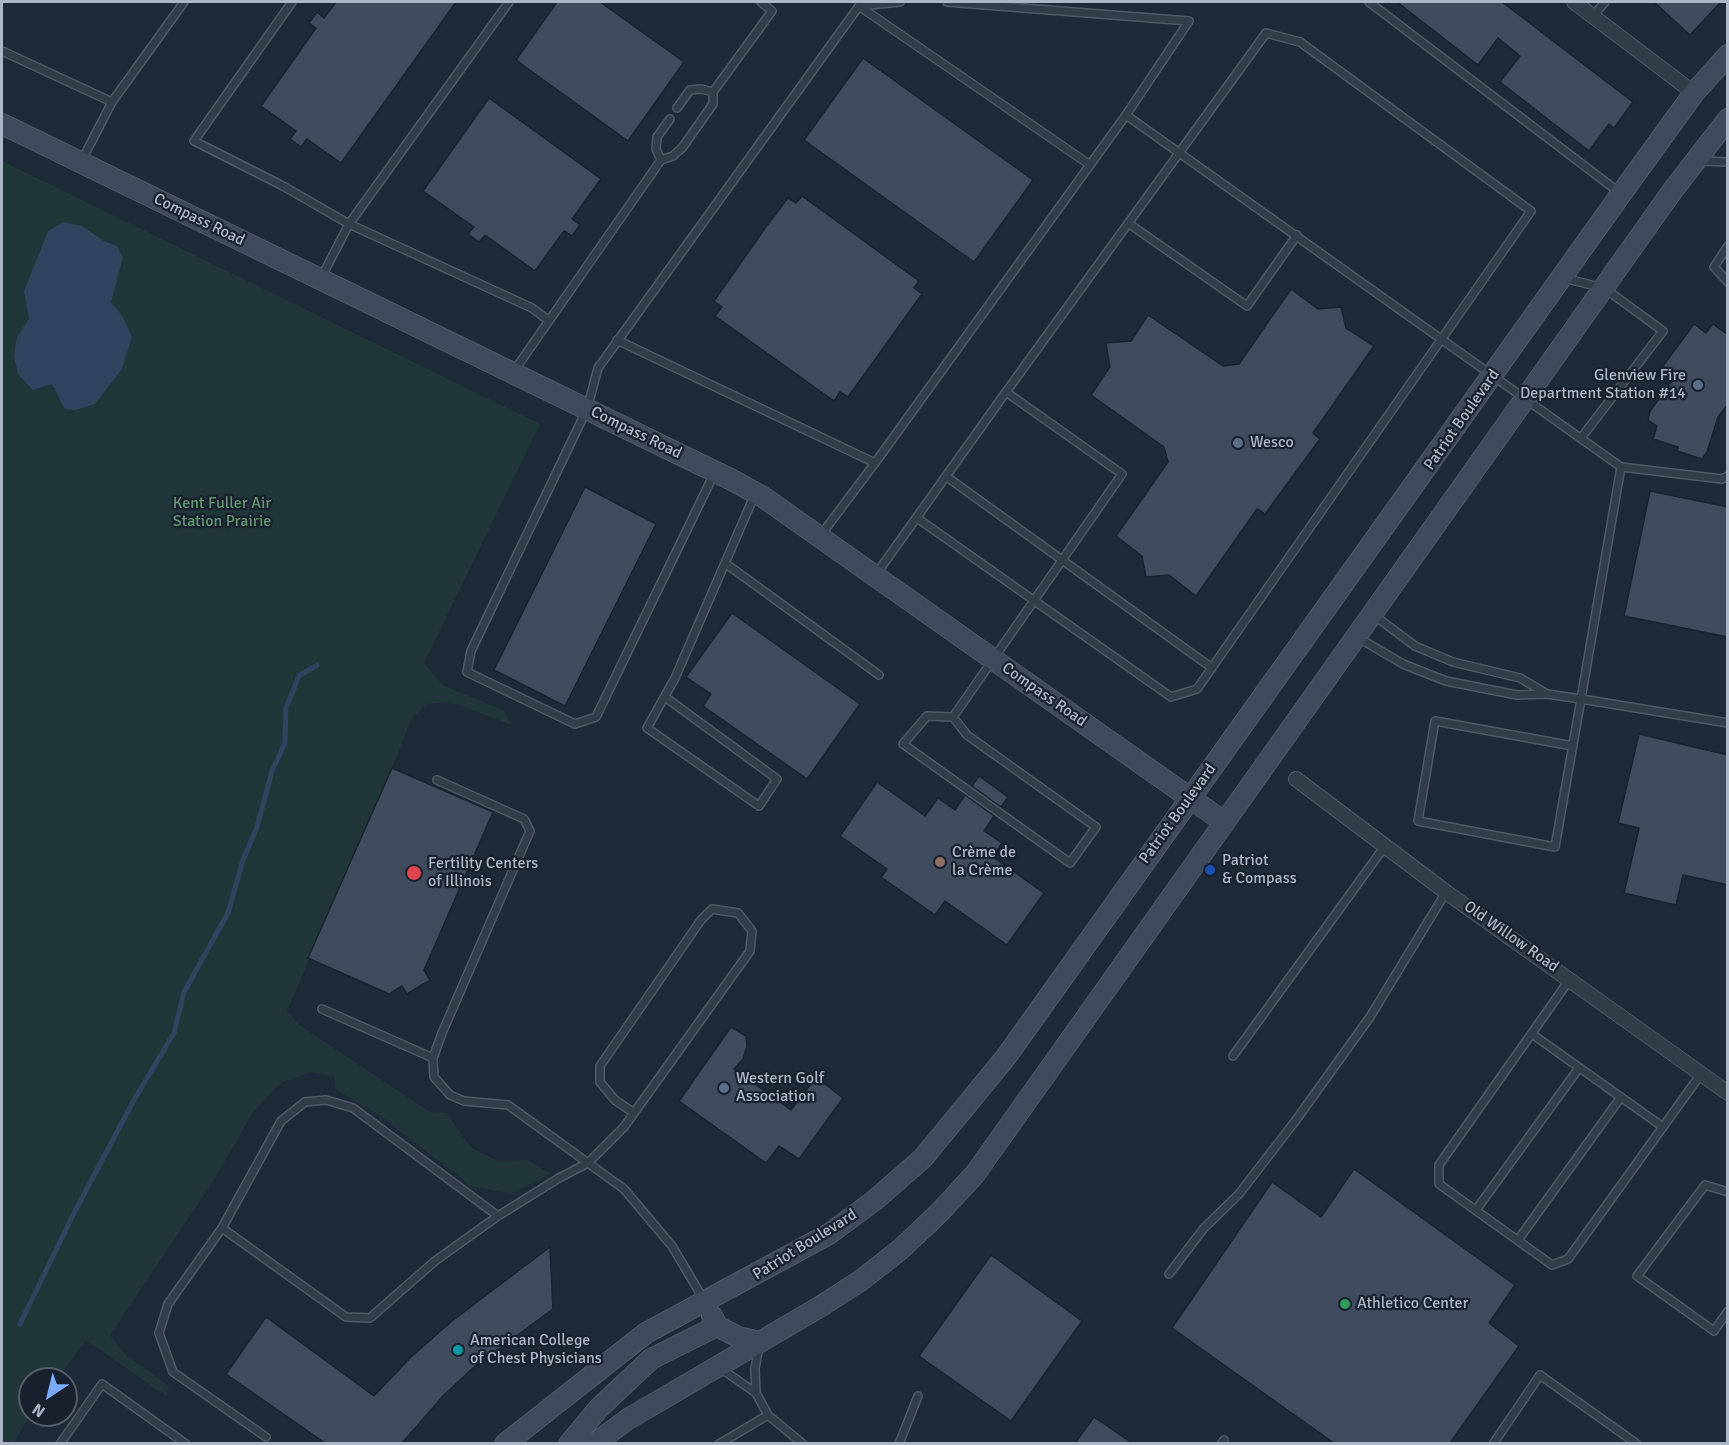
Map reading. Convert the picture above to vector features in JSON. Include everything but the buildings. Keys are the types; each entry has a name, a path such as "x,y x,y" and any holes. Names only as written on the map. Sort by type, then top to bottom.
{"main road":[{"name":"Patriot Boulevard","path":"505,1443 646,1333 829,1234 875,1200 923,1158 1006,1057 1189,797 1493,376 1621,194 1694,93 1728,55"},
{"path":"594,1443 628,1419 843,1292 901,1249 975,1174 1604,288 1728,119"},
{"name":"Compass Road","path":"2,124 755,493 820,536 1224,822"},
{"path":"705,1303 717,1326 738,1337 760,1342"},
{"path":"569,1443 600,1408 651,1359 717,1326"}],"street":[{"path":"1574,2 1694,93"},
{"name":"Old Willow Road","path":"1296,779 1446,892 1728,1093"}],"lane":[{"path":"80,163 112,102 184,2"},
{"path":"292,2 194,141 283,186 349,224 532,308 548,320"},
{"path":"321,280 349,224 509,2"},
{"path":"512,373 661,160 673,156 682,148 713,104 713,92 772,11 761,2"},
{"path":"716,472 596,717 575,724 466,672 471,651 587,410 598,368 859,6 900,2"},
{"path":"820,536 1126,115 1190,21 947,2"},
{"path":"1369,2 1621,194"},
{"path":"1593,16 1605,2"},
{"path":"859,6 1090,165"},
{"path":"875,575 1266,33 1300,42 1531,211 1197,690 1171,697 917,518"},
{"path":"2,51 112,102"},
{"path":"677,108 690,90 701,89 713,92"},
{"path":"1126,115 1180,151 1621,467 1722,479 1728,476"},
{"path":"661,160 656,149 657,137 669,119"},
{"path":"1696,160 1728,162"},
{"path":"1128,223 1247,306 1297,235"},
{"path":"1728,246 1714,267 1728,282"},
{"path":"1562,278 1604,288 1663,331 1581,438"},
{"path":"617,340 875,463"},
{"path":"953,717 1122,474 1006,392"},
{"path":"1573,746 1435,721 1418,821 1555,847 1573,746 1621,467"},
{"path":"947,477 1212,668"},
{"path":"665,697 777,780 759,806 647,728 665,697 755,493"},
{"path":"725,563 879,675"},
{"path":"1373,615 1415,646 1453,662 1520,678 1547,694"},
{"path":"1357,637 1403,664 1446,681 1517,695 1547,694 1728,723"},
{"path":"927,716 953,717 967,735 1096,827 1070,862 903,744 927,716"},
{"path":"437,780 524,819 530,831 433,1058 434,1077 450,1095 464,1101 508,1105 624,1189 672,1246 705,1303"},
{"path":"1233,1056 1385,846"},
{"path":"1169,1274 1204,1228 1239,1194 1296,1120 1370,1017 1446,892"},
{"path":"222,1228 346,1317 370,1318 435,1262 498,1216 588,1163 634,1113 750,951 752,931 738,913 712,909 701,920 600,1066 600,1082 615,1101 634,1113"},
{"path":"1570,979 1439,1165 1439,1184 1552,1265 1568,1259 1701,1074"},
{"path":"322,1009 433,1058"},
{"path":"1532,1034 1663,1127"},
{"path":"1476,1210 1580,1068"},
{"path":"1518,1240 1621,1097"},
{"path":"266,1437 174,1372 159,1333 168,1304 222,1228 281,1121 305,1102 326,1100 353,1108 498,1216"},
{"path":"1728,1192 1705,1185 1637,1276 1714,1330 1728,1311"},
{"path":"756,1393 755,1369 760,1342"},
{"path":"717,1367 756,1393 768,1414 803,1443"},
{"path":"1493,1443 1540,1375 1637,1443"},
{"path":"60,1443 102,1384 186,1443"},
{"path":"899,1443 918,1396"},
{"path":"719,1443 768,1414"}],"green space":[{"name":"Kent Fuller Air Station Prairie","path":"2,161 540,424 424,663 444,686 503,710 512,725 451,702 427,704 411,719 287,1011 298,1024 430,1112 447,1113 470,1147 498,1161 528,1160 550,1174 511,1194 471,1186 379,1115 335,1089 335,1077 312,1072 282,1082 254,1111 209,1188 110,1335 127,1356 169,1386 166,1396 86,1340 66,1367 18,1367 18,1427 23,1427 14,1443 2,1443"}],"water":[{"path":"63,222 82,226 104,241 117,246 123,258 111,302 123,317 132,337 122,369 95,404 75,410 65,409 52,384 33,390 18,374 14,356 17,337 29,319 24,291 48,231"}],"waterway":[{"path":"20,1324 73,1215 134,1100 174,1033 184,992 228,913 243,860 257,827 272,771 285,743 286,708 299,676 317,665"}],"place":[{"name":"Glenview Fire Department Station #14","path":"1698,385"},
{"name":"Wesco","path":"1238,443"},
{"name":"Crème de la Crème","path":"940,862"},
{"name":"Patriot & Compass","path":"1210,870"},
{"name":"Fertility Centers of Illinois","path":"414,873"},
{"name":"Western Golf Association","path":"724,1088"},
{"name":"Athletico Center","path":"1345,1304"},
{"name":"American College of Chest Physicians","path":"458,1350"}]}
